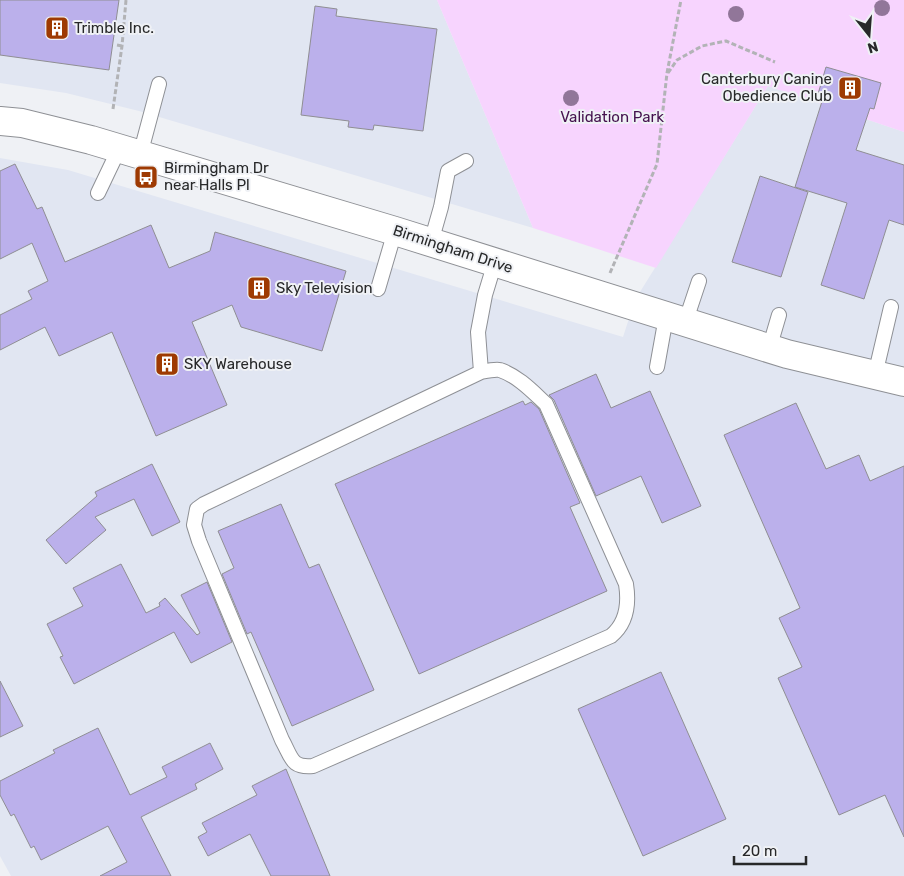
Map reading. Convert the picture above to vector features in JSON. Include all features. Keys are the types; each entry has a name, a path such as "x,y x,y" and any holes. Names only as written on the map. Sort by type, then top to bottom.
{"main road":[{"name":"Birmingham Drive","path":"0,121 22,123 129,152 396,231 769,349 904,382"}],"lane":[{"path":"98,193 129,152 159,84"},
{"path":"431,242 441,207 448,171 466,161"},
{"path":"378,289 396,231"},
{"path":"480,372 478,332 485,295 495,262"},
{"path":"657,367 675,320 699,281"},
{"path":"874,375 891,307"},
{"path":"769,349 779,315"},
{"path":"499,370 529,388 546,404 626,584 627,606 619,629 611,636 313,766 302,767 297,765 282,740 199,540 194,525 196,509 480,372 499,370"}],"path":[{"path":"113,109 126,0"},
{"path":"602,297 616,255 657,164 667,73 681,0"},
{"path":"667,73 677,60 702,46 726,41 775,62"},
{"path":"117,45 122,46"}],"shaded area":[{"path":"0,0 437,0 533,228 139,111 66,93 0,83"},
{"path":"768,86 904,132 904,876 11,876 0,856 0,158 68,170 623,337 635,300"}],"green space":[{"name":"Validation Park","path":"437,0 904,0 904,132 768,86 656,268 533,228"}],"building":[{"name":"Trimble Inc.","path":"0,0 119,0 109,70 0,55"},
{"path":"315,6 337,9 336,16 437,29 423,131 374,125 373,130 348,127 349,121 301,115"},
{"path":"826,67 881,83 874,109 870,108 856,150 904,165 904,225 889,220 864,299 821,285 847,203 795,187 824,95 818,94"},
{"path":"15,164 37,209 42,207 65,262 151,225 169,268 210,251 215,232 346,271 322,351 241,327 232,305 192,322 227,405 156,436 112,332 59,356 45,327 0,350 0,315 32,299 28,291 48,281 32,243 0,259 0,171"},
{"path":"760,176 808,192 781,277 732,262"},
{"path":"596,374 611,408 650,391 701,506 662,523 641,476 596,496 554,400 549,395"},
{"path":"523,401 525,405 531,402 539,409 580,503 570,507 607,591 419,674 335,484"},
{"path":"796,403 826,469 859,455 870,481 904,466 904,837 885,795 839,815 778,678 802,667 779,618 800,608 724,435"},
{"path":"152,464 180,522 152,536 134,499 95,517 106,530 66,564 46,540 97,496 95,492"},
{"path":"281,504 309,568 319,564 374,690 292,726 251,632 247,634 222,574 234,568 218,531"},
{"path":"121,564 146,613 160,606 159,603 165,598 197,635 200,633 181,595 207,582 232,642 191,663 174,632 74,684 60,657 63,656 47,624 83,606 73,588"},
{"path":"661,672 726,819 643,856 578,709"},
{"path":"0,681 23,726 0,737"},
{"path":"98,728 130,795 167,777 162,767 210,743 223,769 195,784 197,789 141,817 171,876 100,876 127,862 108,826 41,860 34,846 31,848 14,814 11,816 0,795 0,781 55,753 53,750"},
{"path":"286,769 330,876 271,876 250,834 208,856 198,837 207,832 202,823 257,795 252,786"}],"place":[{"name":"Trimble Inc.","path":"57,28"},
{"name":"Canterbury Canine Obedience Club","path":"850,88"},
{"name":"Birmingham Dr near Halls Pl","path":"146,177"},
{"name":"Sky Television","path":"259,288"},
{"name":"SKY Warehouse","path":"167,364"}]}
